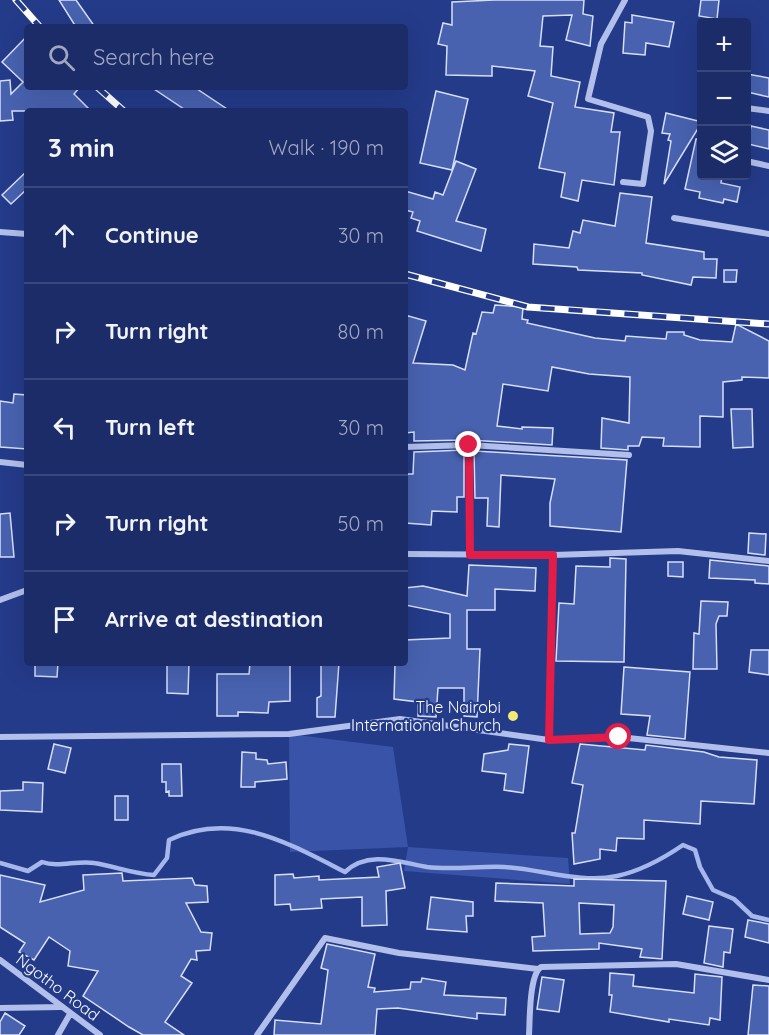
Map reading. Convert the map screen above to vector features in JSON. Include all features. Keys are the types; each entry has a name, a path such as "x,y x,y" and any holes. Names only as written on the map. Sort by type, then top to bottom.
{"street":[{"path":"623,182 643,184 651,131 648,117 588,99 601,44 625,0"},
{"path":"751,109 769,111"},
{"path":"751,162 769,166"},
{"path":"674,218 769,234"},
{"path":"0,232 24,234"},
{"path":"469,445 470,555"},
{"path":"408,447 469,445 629,455"},
{"path":"0,462 24,465"},
{"path":"408,554 553,555 678,551 769,561"},
{"path":"549,740 553,555"},
{"path":"0,600 24,591"},
{"path":"0,736 289,734 400,719 549,740 619,737 769,753"},
{"path":"257,1035 324,938 399,953 538,969 555,965 676,964 769,980"},
{"name":"Ngotho Road","path":"0,960 100,1035"},
{"path":"529,1035 533,982 538,969"},
{"path":"0,1008 62,1007"},
{"path":"58,1035 70,1014"}],"shaded area":[{"path":"289,734 393,747 408,847 290,852"},
{"path":"408,847 568,858 570,884 404,871"}],"building":[{"path":"59,0 76,0 93,24 74,24"},
{"path":"584,0 583,14 593,16 590,46 566,40 572,15 543,16 540,46 553,47 551,76 580,82 575,107 614,113 611,132 620,132 614,185 582,180 578,201 561,197 565,173 539,168 553,103 528,96 535,71 492,66 492,76 446,75 447,46 438,44 443,23 452,25 452,2"},
{"path":"701,0 719,0 717,18 699,16"},
{"path":"632,15 674,22 669,47 646,43 645,55 623,53 625,22 632,23"},
{"path":"24,39 24,90 77,90 74,94 88,108 24,108 24,111 12,111 13,120 0,121 0,81 10,80 11,94 23,82 2,62"},
{"path":"751,75 769,78 769,97 751,93"},
{"path":"156,90 198,90 226,108 182,108"},
{"path":"436,91 468,99 452,170 420,163"},
{"path":"666,113 697,121 697,130 664,184 671,141 668,140 670,134 662,133"},
{"path":"751,126 769,130 769,149 751,145"},
{"path":"696,139 697,180 721,180 721,183 740,187 737,202 724,199 723,203 699,198 700,192 685,189"},
{"path":"456,161 476,169 456,221 486,229 481,251 417,231 420,221 411,218 413,212 408,211 408,192 433,199 435,192 443,195"},
{"path":"24,174 24,192 11,204 2,195"},
{"path":"620,193 652,197 646,243 704,252 704,259 717,259 716,278 693,277 691,285 642,275 642,273 578,270 577,267 533,264 534,244 569,248 573,231 580,233 583,220 615,226"},
{"path":"724,270 737,270 736,282 724,282"},
{"path":"495,305 523,307 522,319 528,320 527,323 595,338 625,341 626,336 666,339 667,332 684,332 684,335 700,340 732,342 736,324 769,341 769,378 742,377 742,380 723,382 723,417 700,416 700,447 663,446 664,438 642,437 639,446 628,446 628,450 601,448 602,418 629,423 630,377 589,374 552,367 548,391 503,384 497,426 522,429 522,427 553,428 552,445 469,440 414,441 414,432 408,433 408,316 426,321 413,363 453,365 465,370 473,333 476,334 482,312 493,313"},
{"path":"14,394 24,395 24,449 0,447 0,401 13,403"},
{"path":"731,409 752,409 753,447 733,448"},
{"path":"464,450 464,497 457,497 457,512 432,511 431,525 408,523 408,474 413,474 414,452"},
{"path":"474,451 627,460 621,532 550,526 550,503 555,479 501,475 499,527 487,526 488,498 475,498"},
{"path":"10,513 14,557 0,557 0,514"},
{"path":"749,533 766,534 765,555 748,553"},
{"path":"610,558 626,559 624,662 556,661 559,603 574,604 576,566 610,567"},
{"path":"710,560 769,566 769,584 755,583 755,580 709,578"},
{"path":"668,562 683,562 683,577 668,576"},
{"path":"469,565 536,568 535,591 495,589 495,610 467,610 467,649 480,649 477,717 464,716 464,688 438,688 436,717 418,716 418,702 394,699 395,666 408,666 408,640 450,638 450,614 408,606 408,588 423,586 467,596"},
{"path":"701,601 728,602 727,616 719,616 716,624 717,669 693,669 694,633 699,634"},
{"path":"751,650 769,650 769,675 749,672"},
{"path":"35,666 58,666 57,677 35,676"},
{"path":"167,666 189,666 188,694 167,693"},
{"path":"250,666 290,666 290,701 269,702 268,713 238,712 238,716 217,716 217,674 249,674"},
{"path":"321,666 339,666 335,717 317,717 317,698 321,696"},
{"path":"624,667 690,672 685,739 647,735 650,716 621,714"},
{"path":"54,744 71,748 65,773 48,769"},
{"path":"509,744 529,746 523,793 504,790 506,774 482,771 484,754 508,750"},
{"path":"580,744 645,750 646,745 704,752 719,757 757,760 754,804 701,801 700,824 644,820 644,839 617,838 616,851 600,849 600,859 574,864 572,833 575,833 583,785 572,783"},
{"path":"242,752 256,753 256,759 267,760 268,764 286,762 287,779 255,782 255,787 241,787"},
{"path":"162,764 181,764 182,796 169,796 169,791 166,792 166,782 162,782"},
{"path":"23,782 43,783 42,812 0,810 0,791 23,790"},
{"path":"115,796 128,796 128,820 115,820"},
{"path":"400,863 405,888 386,891 387,925 362,926 362,897 321,899 322,908 291,910 290,904 275,905 275,875 293,874 294,878 319,876 319,880 379,877 377,867"},
{"path":"122,873 123,881 192,878 195,885 207,886 208,902 186,903 201,932 212,933 210,950 196,951 197,960 191,959 181,976 192,983 165,1022 184,1035 143,1035 129,1027 83,996 98,971 68,966 70,951 49,937 34,960 19,952 25,943 0,927 0,875 45,885 40,902 84,890 83,875"},
{"path":"574,879 666,881 662,959 640,957 642,949 599,943 599,949 533,951 532,937 545,936 543,903 495,901 496,883 574,886","holes":["579,903 614,905 613,927 610,933 580,934"]},
{"path":"687,896 713,902 709,920 683,914"},
{"path":"431,897 473,902 473,916 466,916 467,932 427,929"},
{"path":"748,920 769,924 769,943 745,937"},
{"path":"709,926 733,929 730,953 724,952 723,967 704,963"},
{"path":"327,944 375,954 368,987 375,988 374,992 410,989 411,982 421,982 422,978 446,982 444,995 506,998 505,1015 477,1013 477,1019 398,1008 377,1009 375,1035 274,1035 275,1020 321,1024 328,970 321,968"},
{"path":"610,973 634,975 633,986 694,993 695,974 722,977 720,1020 710,1018 709,1025 669,1019 669,1022 610,1012 612,995 609,995"},
{"path":"542,977 564,980 559,1012 537,1009"},
{"path":"753,985 769,986 769,1035 748,1035"},
{"path":"5,1013 25,1026 19,1035 0,1035 0,1022"}],"waterway":[{"path":"0,863 28,871 42,862 48,864 88,862 154,875 167,858 169,840 192,832 215,828 237,829 281,841 345,872 364,861 384,859 436,868 504,867 575,877 603,878 626,874 643,867 683,845 695,850 700,867 713,890 734,899 752,916 769,920"}],"railway":[{"path":"16,0 37,24"},
{"path":"100,90 121,108"},
{"path":"408,275 528,307 769,324"}],"place":[{"name":"The Nairobi International Church","path":"513,716"}],"route":[{"path":"469,445 470,555 553,555 549,740 619,737"}]}
